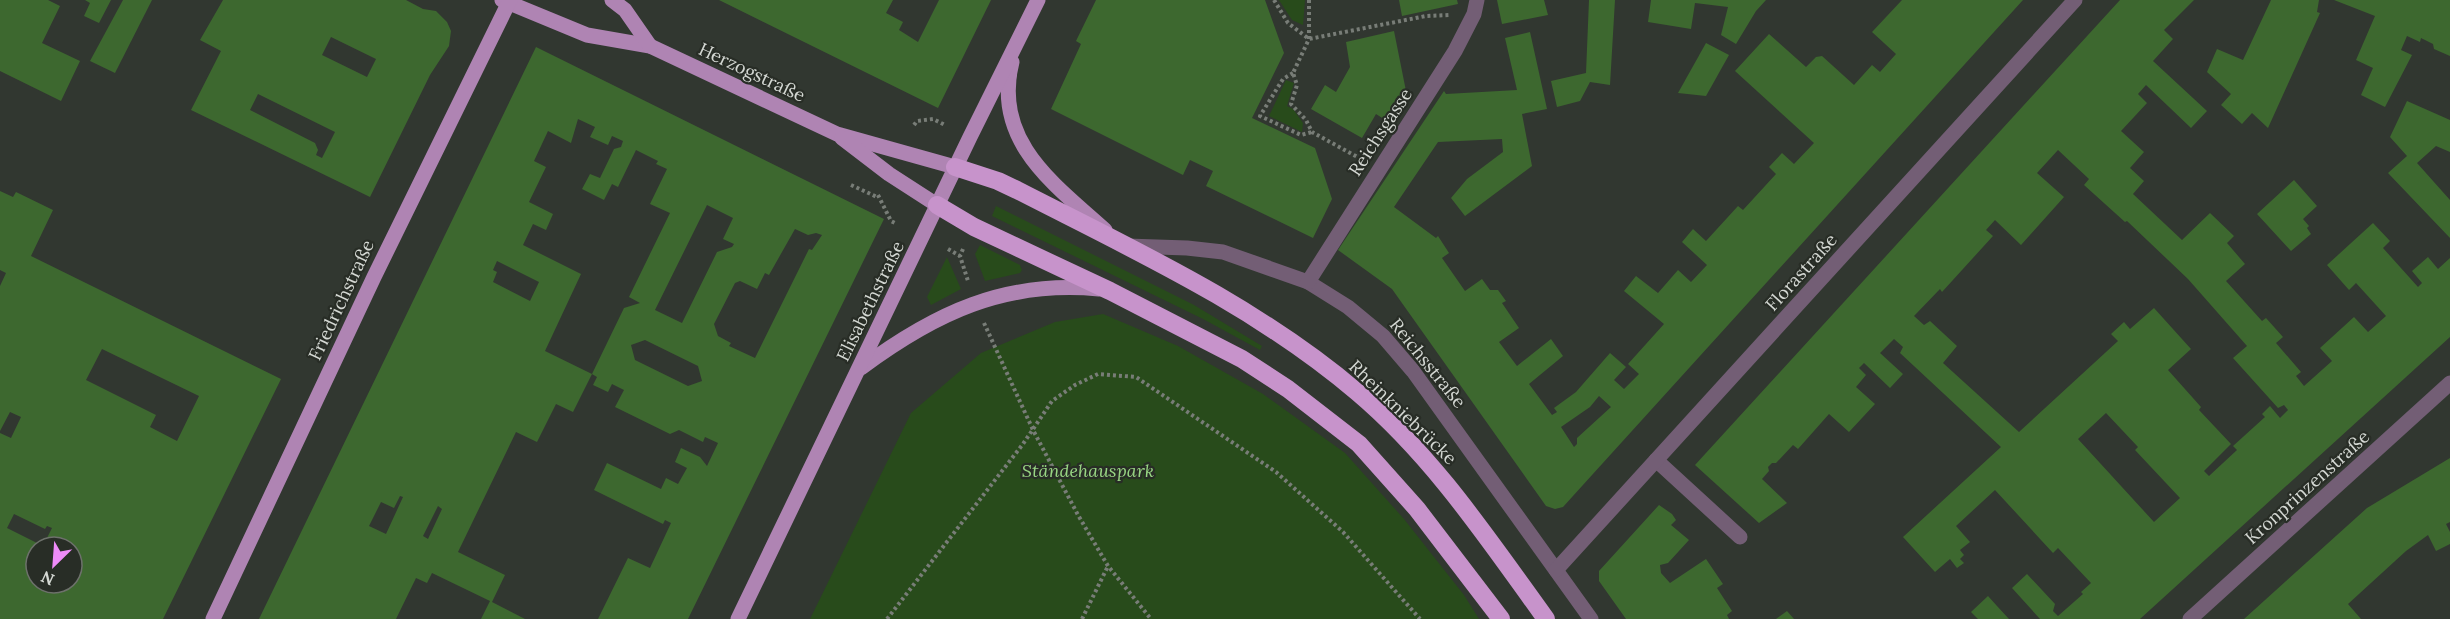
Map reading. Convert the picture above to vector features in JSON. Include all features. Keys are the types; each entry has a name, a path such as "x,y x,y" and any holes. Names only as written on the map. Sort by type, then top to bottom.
{"highway":[{"name":"Reichsstraße","path":"955,167 998,181 1122,244"},
{"path":"937,205 974,227 1110,291 1242,359 1288,389 1359,444 1417,509 1501,619"},
{"name":"Rheinkniebrücke","path":"1122,244 1262,322 1310,354 1359,394 1457,495 1546,619"}],"main road":[{"path":"612,0 625,10 650,46"},
{"name":"Elisabethstraße","path":"738,619 955,167 1038,0"},
{"name":"Herzogstraße","path":"507,1 567,29 587,35 650,46 837,134 955,167"},
{"name":"Friedrichstraße","path":"213,619 507,1"},
{"path":"1017,42 1011,67 1009,94 1012,120 1023,147 1034,163 1122,244"},
{"name":"Herzogstraße","path":"837,134 889,174 937,205"},
{"path":"858,370 904,336 975,302 1014,292 1061,286 1110,291"}],"street":[{"name":"Florastraße","path":"1556,570 2075,0"},
{"name":"Reichsgasse","path":"1308,282 1455,51 1475,7"},
{"name":"Reichsstraße","path":"1122,244 1223,252 1308,282 1348,307 1383,336 1413,370 1590,619"},
{"name":"Kronprinzenstraße","path":"2190,619 2450,383"},
{"path":"1656,460 1740,537"}],"path":[{"path":"1274,0 1288,23 1309,39 1475,7"},
{"path":"1309,0 1309,39 1293,73 1283,80 1260,116 1301,135 1312,132"},
{"path":"1293,73 1297,86 1291,104 1306,120 1312,132 1366,162"},
{"path":"914,125 917,121 933,118 945,125"},
{"path":"851,185 878,196 891,221 897,224"},
{"path":"960,256 968,240"},
{"path":"948,249 960,256 969,285"},
{"path":"982,319 1033,430 1108,567 1151,619"},
{"path":"887,619 1033,430 1052,401 1075,385 1098,374 1136,377 1276,472 1343,532 1420,619"},
{"path":"1082,619 1108,567"}],"green space":[{"path":"1279,0 1305,0 1303,25 1292,20"},
{"path":"1286,80 1294,83 1287,106 1293,109 1303,123 1302,132 1269,116"},
{"path":"996,206 1194,305 1262,346 1260,350 1203,319 992,216"},
{"path":"980,245 1020,265 1022,270 1020,273 985,281 975,254"},
{"path":"947,257 961,289 931,305 927,297"},
{"name":"Ständehauspark","path":"1103,314 1178,346 1263,394 1345,453 1404,519 1464,595 1479,619 810,619 911,413 981,353 1055,322"}],"building":[{"path":"0,0 48,0 60,6 42,43 80,61 61,101 0,71"},
{"path":"85,0 111,0 99,23 84,16 90,3"},
{"path":"123,0 152,0 115,73 90,61"},
{"path":"223,0 406,0 423,9 436,11 447,22 451,31 449,46 430,75 370,197 191,110 221,51 200,40","holes":["331,37 376,59 367,77 322,55","258,94 335,132 322,158 316,155 318,150 315,143 250,110"]},
{"path":"719,0 893,0 886,13 903,22 899,30 918,42 939,0 991,0 938,108"},
{"path":"1096,0 1265,0 1284,53 1252,118 1315,148 1332,199 1313,238 1206,186 1213,171 1190,160 1183,175 1051,109 1081,44 1076,41"},
{"path":"1399,0 1457,0 1458,4 1402,16"},
{"path":"1497,0 1544,0 1548,15 1502,24"},
{"path":"1589,0 1615,0 1610,85 1590,82 1580,101 1557,107 1551,81 1586,73"},
{"path":"1651,0 1766,0 1756,11 1736,44 1721,35 1728,7 1695,3 1691,29 1648,22"},
{"path":"1902,0 2023,0 1563,507 1555,509 1546,506 1392,289 1338,250 1444,91 1446,94 1517,90 1505,38 1530,32 1547,109 1522,114 1532,166 1465,216 1451,198 1467,179 1503,152 1502,139 1438,142 1394,207 1436,238 1438,236 1449,253 1442,258 1465,291 1482,279 1490,290 1498,290 1506,301 1502,303 1519,328 1499,342 1517,366 1551,339 1563,356 1529,384 1552,415 1557,412 1554,408 1576,392 1610,353 1626,367 1614,380 1624,389 1639,374 1628,364 1664,324 1624,291 1636,276 1658,293 1678,270 1691,282 1707,265 1682,242 1693,229 1706,241 1738,206 1743,210 1776,174 1769,167 1782,153 1794,164 1814,143 1735,71 1769,34 1806,67 1816,57 1822,56 1854,85 1872,65 1880,72 1896,54 1872,32","holes":["1599,396 1611,407 1577,438 1577,444 1574,447 1561,427 1590,407"]},
{"path":"2120,0 2194,0 2164,30 2173,39 2153,61 2207,111 2191,128 2146,85 2138,94 2147,103 2121,131 2144,152 2130,168 2144,181 2133,194 2182,240 2210,213 2234,236 2227,243 2245,264 2226,281 2262,321 2266,318 2283,337 2276,343 2301,372 2296,376 2304,386 2332,361 2320,348 2354,317 2368,332 2386,316 2356,283 2349,290 2327,265 2373,223 2390,241 2383,248 2418,287 2422,283 2412,271 2428,257 2438,269 2450,258 2450,337 2140,619 2040,619 2012,588 2027,574 2055,604 2053,611 2058,616 2083,594 2081,592 2091,583 2058,548 2053,553 1995,490 1956,526 1970,542 1960,550 1964,555 1960,559 1964,563 1957,568 1950,559 1935,572 1903,537 2001,447 1900,353 1903,347 1894,339 1880,353 1903,374 1890,388 1864,363 1859,368 1866,375 1856,387 1875,404 1849,432 1829,414 1798,449 1793,445 1776,463 1768,467 1769,471 1762,479 1787,503 1759,523 1695,465","holes":["2058,150 2089,179 2084,185 2125,222 2127,221 2188,279 2247,346 2233,358 2278,408 2284,405 2288,410 2280,418 2270,406 2262,414 2265,417 2233,446 2237,450 2209,476 2204,471 2231,444 2199,410 2201,407 2168,370 2191,349 2154,308 2130,329 2124,322 2111,334 2118,341 2019,432 1943,363 1957,346 1930,321 1924,325 1914,316 1940,289 1942,292 1993,236 1986,230 1995,220 2021,245 2064,197 2037,173","2106,413 2138,447 2135,450 2180,498 2154,522 2078,439"]},
{"path":"2271,0 2319,0 2317,12 2320,13 2268,128 2252,113 2242,124 2221,105 2231,94 2207,72 2217,49 2243,60"},
{"path":"2334,0 2450,0 2450,56 2434,49 2433,44 2421,38 2420,42 2407,36 2401,50 2412,55 2385,107 2361,95 2373,68 2356,60 2375,16"},
{"path":"1394,31 1406,91 1387,121 1376,114 1362,138 1311,109 1325,85 1336,92 1350,67 1346,42"},
{"path":"1706,43 1729,55 1706,96 1678,93"},
{"path":"536,47 884,219 688,619 598,619 628,558 650,568 671,523 665,520 663,524 594,490 607,463 661,489 666,478 678,484 687,468 675,462 681,448 700,457 707,466 718,443 705,437 703,442 679,430 670,434 615,407 624,390 612,384 608,392 593,385 597,377 592,374 573,412 556,404 537,442 516,432 458,552 505,575 492,602 525,619 481,619 490,601 432,573 427,583 416,578 396,619 259,619","holes":["578,119 595,127 590,137 608,145 612,136 623,141 621,147 614,149 600,178 590,174 582,189 604,200 612,184 618,187 636,150 658,161 656,164 667,169 650,204 670,213 629,297 640,303 624,308 592,374 545,351 581,274 523,245 533,224 546,230 553,214 529,202 546,167 534,161 548,131 571,143","707,205 733,218 723,239 734,244 732,247 717,252 682,323 655,310","795,229 808,235 816,233 822,235 812,250 809,249 755,358 729,346 731,343 718,336 714,324 735,283 740,281 757,289 765,273 769,275","497,261 539,282 530,301 493,282 497,272 493,270","645,340 698,366 702,381 688,386 635,360 631,345","400,496 403,497 386,534 369,526 381,502 394,508","438,506 442,509 428,539 423,536"]},
{"path":"2407,101 2450,120 2450,152 2436,146 2417,163 2450,200 2450,238 2388,173 2407,156 2390,137"},
{"path":"2294,180 2317,206 2303,219 2309,226 2307,228 2311,234 2291,251 2257,214"},
{"path":"0,191 13,197 16,192 53,210 31,256 281,379 163,619 0,619 0,433 11,438 21,417 10,412 0,431 0,286 6,273 0,270","holes":["102,349 199,396 177,441 150,427 156,415 86,380"]},
{"path":"2450,458 2450,522 2446,524 2450,532 2450,544 2436,551 2428,535 2406,551 2348,604 2361,619 2244,619 2367,508"},
{"path":"1659,505 1672,514 1676,520 1671,525 1689,540 1668,563 1660,565 1661,573 1670,583 1706,559 1723,584 1717,588 1732,611 1727,615 1729,619 1626,619 1599,581 1599,571"},
{"path":"1988,596 2009,619 1978,619 1971,612"},
{"path":"1787,611 1794,619 1776,619"}]}
